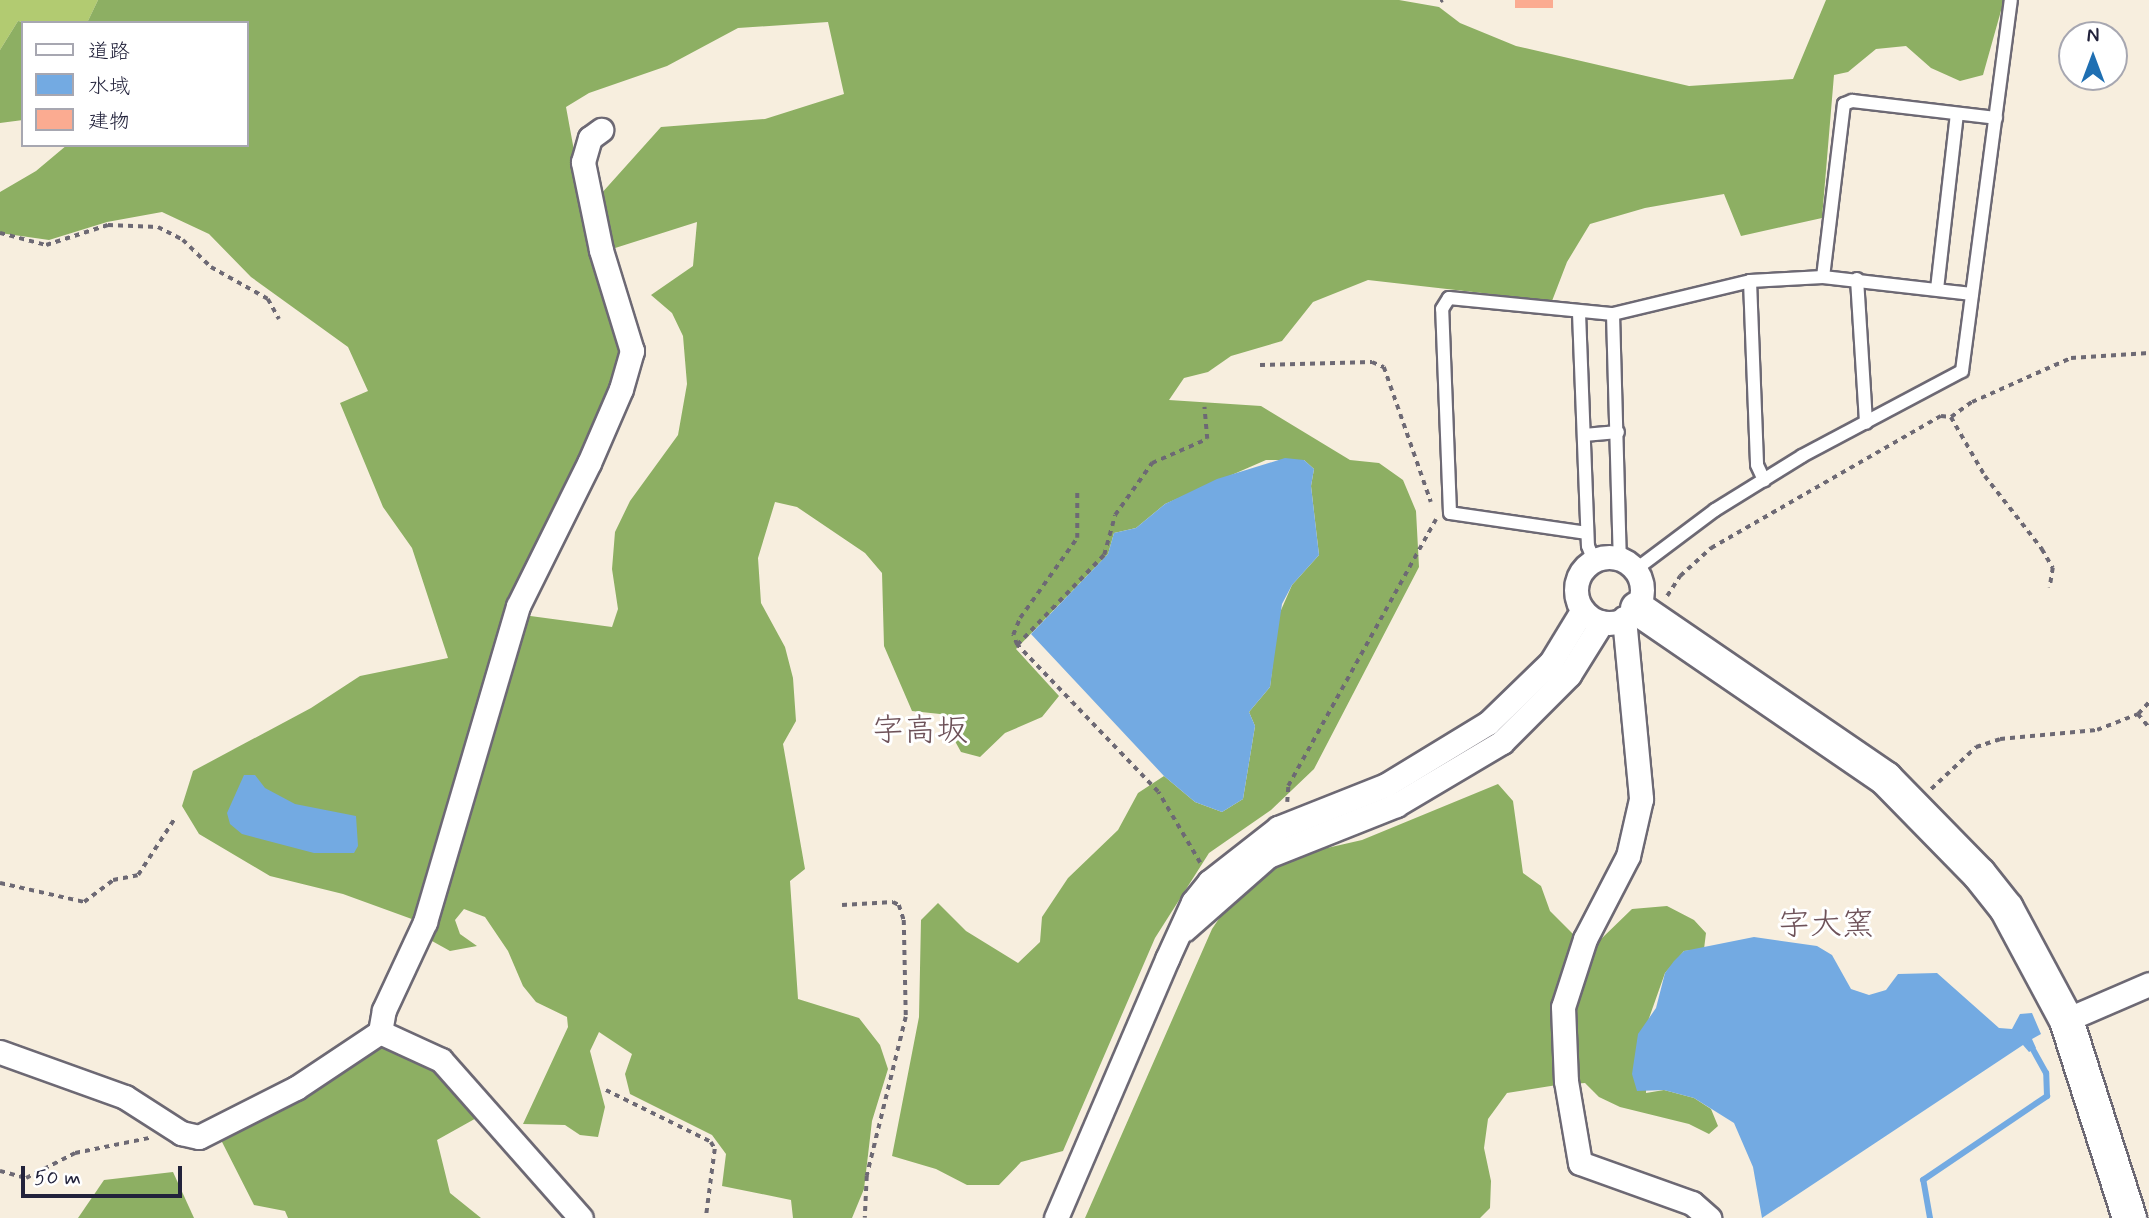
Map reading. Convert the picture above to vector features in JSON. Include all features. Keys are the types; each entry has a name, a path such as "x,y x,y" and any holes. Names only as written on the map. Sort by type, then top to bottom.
{"street":[{"path":"0,1052 125,1097 170,1125 198,1137 296,1088 380,1032 384,1010 425,922 518,606 589,463 621,389 632,351 601,250 583,162 590,138 601,130"},
{"path":"1592,617 1576,594 1577,579 1594,561 1627,565 1634,608 1641,799 1628,856 1585,939 1563,1007 1566,1081 1580,1163 1692,1203 1709,1218"},
{"path":"1180,932 1268,856 1337,830 1408,786 1502,742 1560,668 1592,617 1634,608 1850,751 1915,806 2006,908 2066,1020 2129,1218"},
{"path":"1056,1218 1194,902 1239,854 1292,821 1408,786"},
{"path":"1328,808 1337,830"},
{"path":"2066,1020 2149,984"},
{"path":"380,1032 441,1060 581,1218"}],"lane":[{"path":"1613,314 1627,565 1764,480 1962,371 2011,0"},
{"path":"1823,277 1844,104 1852,101 1996,118"},
{"path":"1937,289 1957,114"},
{"path":"1587,533 1450,513 1442,309 1449,298 1460,297 1580,313 1613,314 1750,281 1823,277 1972,294"},
{"path":"1857,279 1866,424"},
{"path":"1750,281 1757,465 1764,480"},
{"path":"1580,313 1587,533 1594,561"},
{"path":"1584,435 1618,432"}],"path":[{"path":"0,233 46,245 108,225 158,227 183,240 211,267 268,299 279,319"},
{"path":"1634,608 1666,598 1680,576 1722,541 1941,416 1951,417 1972,402 2071,358 2149,353"},
{"path":"1260,365 1371,362 1384,367 1431,502 1441,510 1288,786 1292,821"},
{"path":"1017,645 1104,555 1115,515 1152,463 1207,439 1204,407"},
{"path":"1951,417 1985,475 2042,549 2053,568 2050,588"},
{"path":"1077,489 1077,538 1014,630 1017,645 1158,792 1212,880"},
{"path":"1915,806 1976,747 2000,739 2076,736 2138,714 2149,702"},
{"path":"2138,714 2149,727"},
{"path":"0,883 84,902 113,880 138,875 175,818"},
{"path":"842,905 892,902 899,905 904,920 906,1017 867,1176 865,1218"},
{"path":"606,1090 711,1142 715,1149 706,1218"},
{"path":"0,1171 26,1178 75,1153 135,1144 170,1125"}],"green space":[{"path":"0,0 98,0 88,21 18,21 0,50"},
{"path":"98,0 1399,0 1439,7 1460,23 1516,46 1689,86 1793,79 1826,0 2004,0 1983,75 1960,81 1931,68 1906,46 1876,49 1848,72 1834,75 1822,218 1741,236 1724,194 1645,208 1590,224 1567,262 1552,301 1368,280 1313,302 1282,341 1231,356 1208,372 1184,378 1169,400 1261,406 1350,460 1379,463 1403,480 1416,511 1419,567 1314,769 1271,810 1209,853 1155,938 1063,1151 1021,1162 999,1185 967,1185 936,1169 892,1156 919,1017 921,920 938,903 966,931 1018,963 1040,942 1042,917 1068,878 1118,830 1138,793 1164,776 1195,802 1222,812 1243,799 1255,726 1249,712 1270,687 1278,617 1292,585 1319,555 1311,486 1314,469 1304,460 1266,460 1165,504 1136,528 1114,533 1108,554 1016,649 1059,696 1042,717 1005,733 980,757 961,752 940,714 912,711 884,646 882,573 865,553 797,507 775,502 758,558 761,603 785,647 793,678 796,721 783,744 805,869 790,881 798,999 859,1018 880,1045 888,1069 872,1121 864,1189 852,1218 793,1218 791,1200 722,1186 726,1154 712,1135 630,1094 625,1074 632,1054 599,1032 590,1051 605,1107 598,1137 580,1135 565,1125 523,1124 568,1027 567,1017 536,1002 523,986 508,951 485,917 464,909 455,920 460,934 477,946 450,951 432,941 432,928 523,615 612,627 618,609 612,569 615,532 630,501 678,435 687,384 683,336 672,313 651,295 693,266 697,222 612,249 600,195 661,127 765,119 844,94 828,22 738,28 667,66 589,93 566,107 591,243 626,352 618,384 511,602 420,922 343,894 270,876 199,834 182,806 193,771 311,708 360,676 448,658 412,548 383,507 340,403 368,391 348,347 251,277 209,234 162,212 107,222 49,240 0,233 0,192 36,171 65,147 248,147 248,21 88,21"},
{"path":"18,21 21,21 21,120 0,123 0,50"},
{"path":"1498,784 1513,801 1523,873 1541,886 1550,911 1574,935 1600,940 1632,909 1667,906 1694,920 1706,933 1704,949 1684,951 1665,973 1648,1021 1646,1093 1664,1090 1694,1098 1711,1109 1718,1126 1709,1134 1689,1124 1620,1107 1599,1097 1585,1083 1557,1085 1507,1093 1488,1119 1484,1148 1491,1181 1490,1208 1480,1218 1085,1218 1212,929 1241,886 1292,856 1362,840"},
{"path":"375,1043 398,1046 429,1064 480,1116 437,1140 450,1193 481,1218 288,1218 285,1211 254,1205 220,1138"},
{"path":"173,1172 194,1218 78,1218 104,1180"}],"water":[{"path":"1285,458 1304,460 1314,469 1311,486 1319,555 1292,585 1282,604 1270,687 1249,712 1255,726 1243,799 1222,812 1195,802 1164,776 1031,634 1108,554 1114,533 1136,528 1165,504 1217,479"},
{"path":"244,775 255,775 265,788 295,804 356,816 358,846 354,853 314,853 242,834 230,824 227,813"},
{"path":"1754,937 1817,946 1832,955 1851,989 1869,995 1886,990 1898,974 1937,973 1999,1028 2012,1029 2020,1014 2032,1013 2041,1034 2032,1039 2036,1048 2029,1052 2023,1045 1762,1218 1753,1167 1734,1123 1694,1098 1664,1090 1637,1091 1632,1074 1638,1034 1656,1008 1665,973 1674,961 1684,951"}],"building":[{"path":"1515,0 1553,0 1553,8 1515,8"}],"waterway":[{"path":"1930,1218 1923,1180 2047,1096 2046,1073 2030,1044"}],"district":[{"name":"字高坂","path":"920,731"},
{"name":"字大窯","path":"1826,925"}]}
